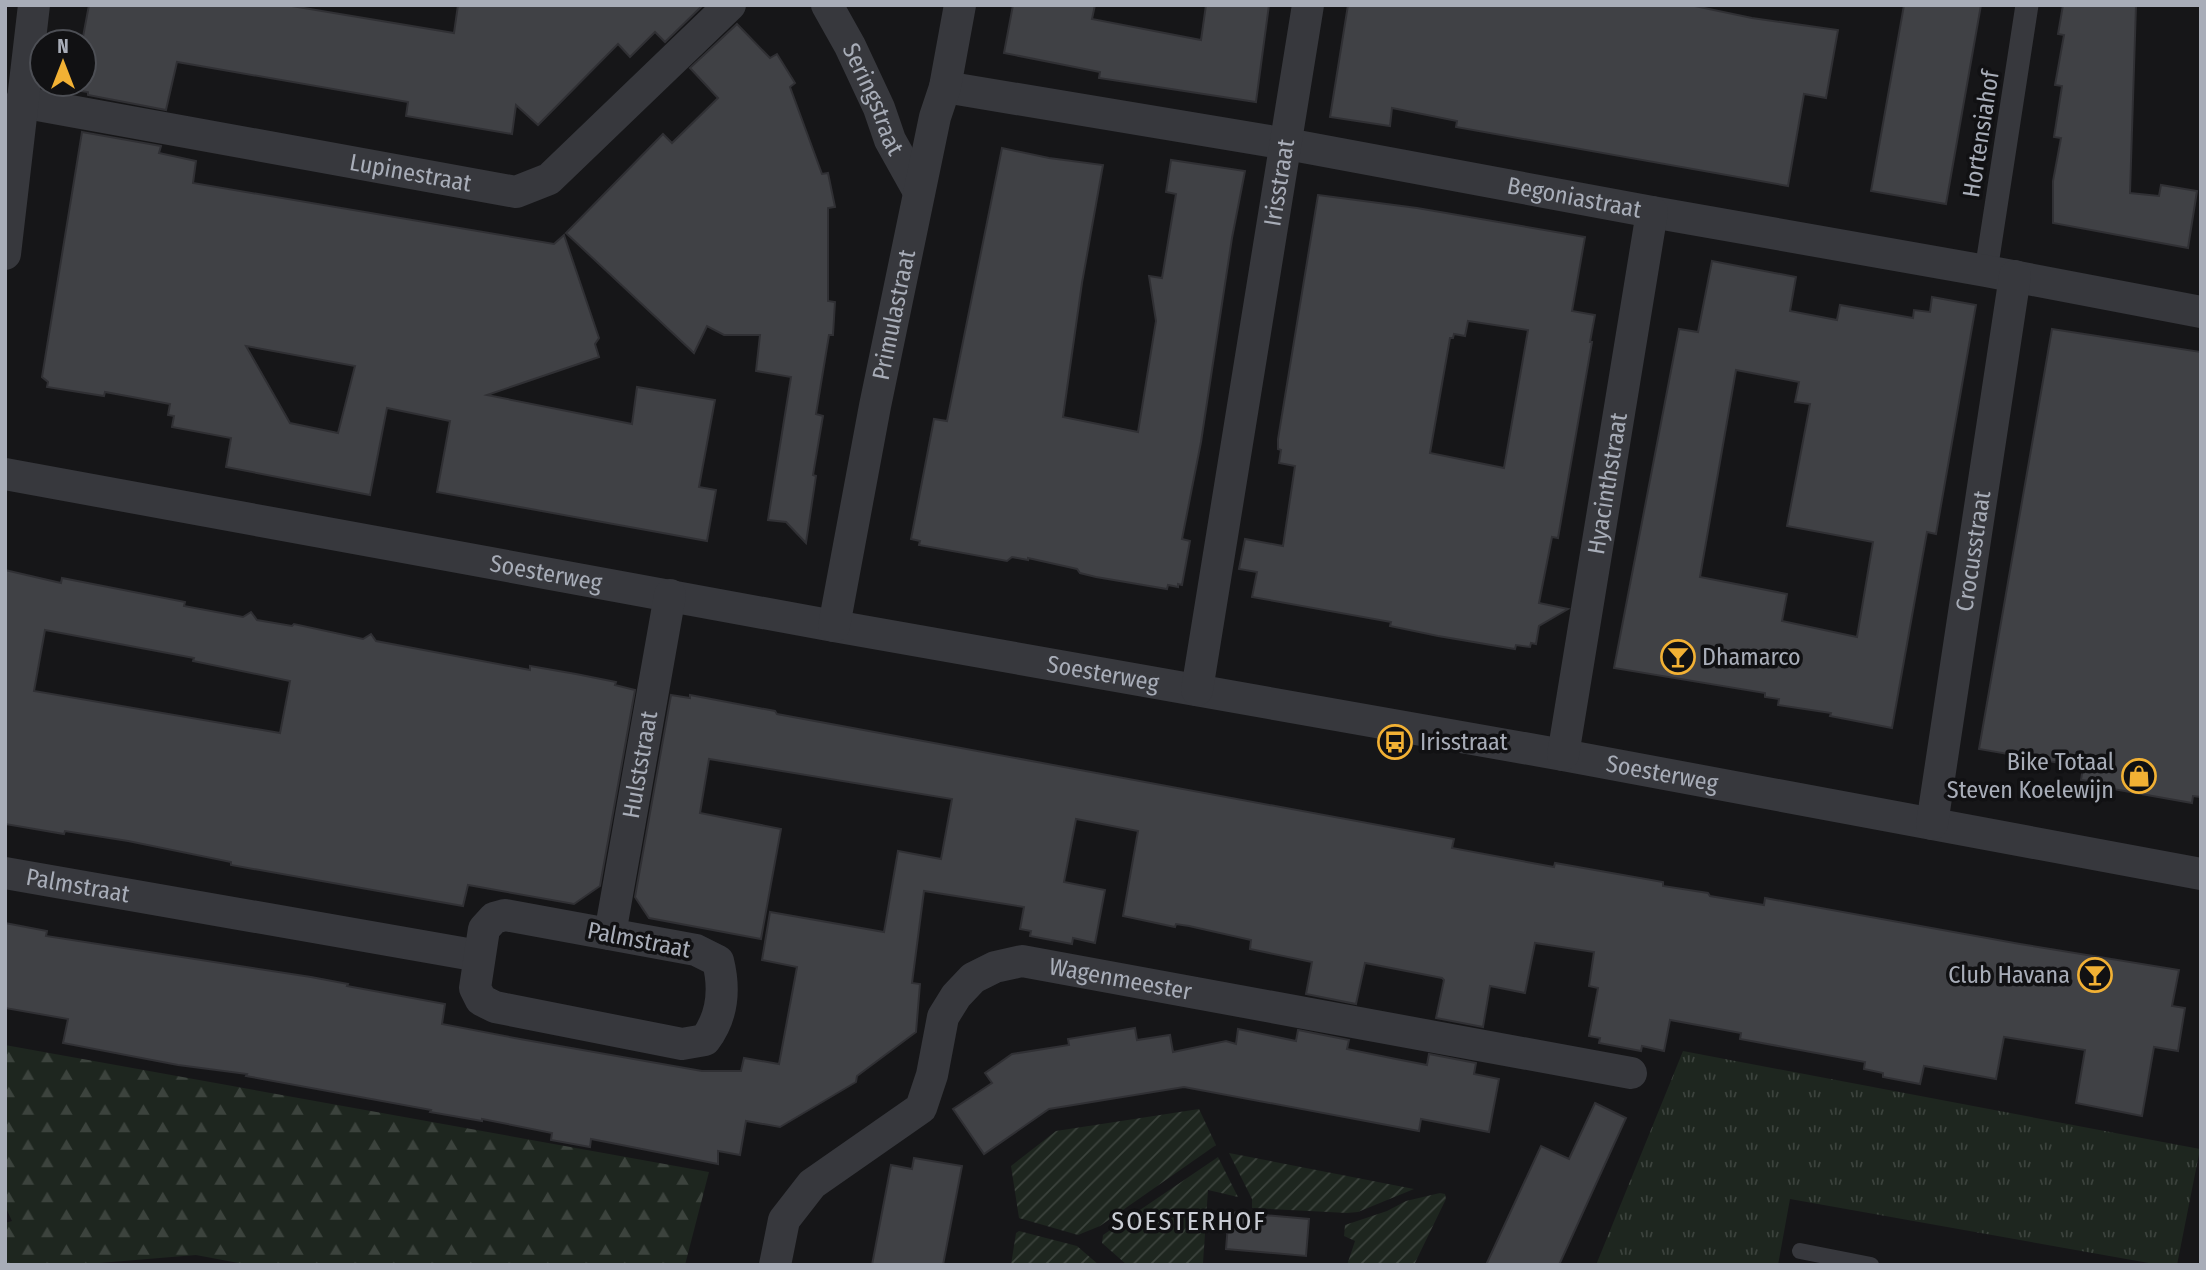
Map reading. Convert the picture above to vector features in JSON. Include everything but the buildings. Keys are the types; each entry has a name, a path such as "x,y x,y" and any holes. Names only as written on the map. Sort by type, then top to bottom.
{"street":[{"path":"5,254 34,5"},
{"name":"Lupinestraat","path":"21,102 516,192 549,179 730,5"},
{"name":"Seringstraat","path":"827,5 879,108 890,140 919,192"},
{"name":"Primulastraat","path":"834,626 875,406 935,117 945,87 960,5"},
{"name":"Irisstraat","path":"1197,690 1308,5"},
{"name":"Hortensiahof","path":"2001,273 2026,5"},
{"name":"Begoniastraat","path":"945,87 1287,144 2001,273 2201,312"},
{"name":"Hyacinthstraat","path":"1563,755 1652,212"},
{"name":"Crocusstraat","path":"1933,824 2001,273"},
{"name":"Soesterweg","path":"5,474 834,626 1563,755 2201,874"},
{"name":"Hulststraat","path":"610,934 670,595"},
{"name":"Palmstraat","path":"5,873 479,956"},
{"name":"Palmstraat","path":"505,915 696,950 718,961 723,981 717,1025 705,1040 682,1044 495,1007 481,1000 475,988 479,956 484,929 494,918 505,915"},
{"name":"Wagenmeester","path":"775,1265 784,1220 812,1184 921,1108 932,1075 943,1017 956,996 973,978 995,967 1022,961 1631,1073"}],"lane":[{"path":"1800,1251 1871,1265"}],"green space":[{"path":"5,1045 709,1172 685,1265 249,1265 196,1255 75,1265 5,1265 5,1223 12,1221 5,1206"},
{"path":"1683,1051 2200,1149 2177,1265 2160,1265 1790,1199 1778,1265 1596,1265"},
{"path":"1199,1109 1216,1145 1100,1226 1078,1235 1019,1218 1011,1166 1056,1131"},
{"path":"1229,1153 1414,1189 1358,1212 1252,1208 1252,1199"},
{"path":"1218,1157 1238,1197 1208,1190 1203,1263 1207,1265 1127,1265 1102,1243 1103,1235"},
{"path":"1445,1194 1446,1199 1414,1265 1347,1265 1355,1241 1344,1236 1345,1225 1387,1211 1406,1201"},
{"path":"1019,1231 1077,1246 1099,1265 1011,1265 1016,1233"}],"place":[{"name":"Dhamarco","path":"1678,657"},
{"name":"Irisstraat","path":"1395,742"},
{"name":"Bike Totaal Steven Koelewijn","path":"2139,776"},
{"name":"Club Havana","path":"2095,975"}],"district":[{"name":"SOESTERHOF","path":"1189,1221"}]}
